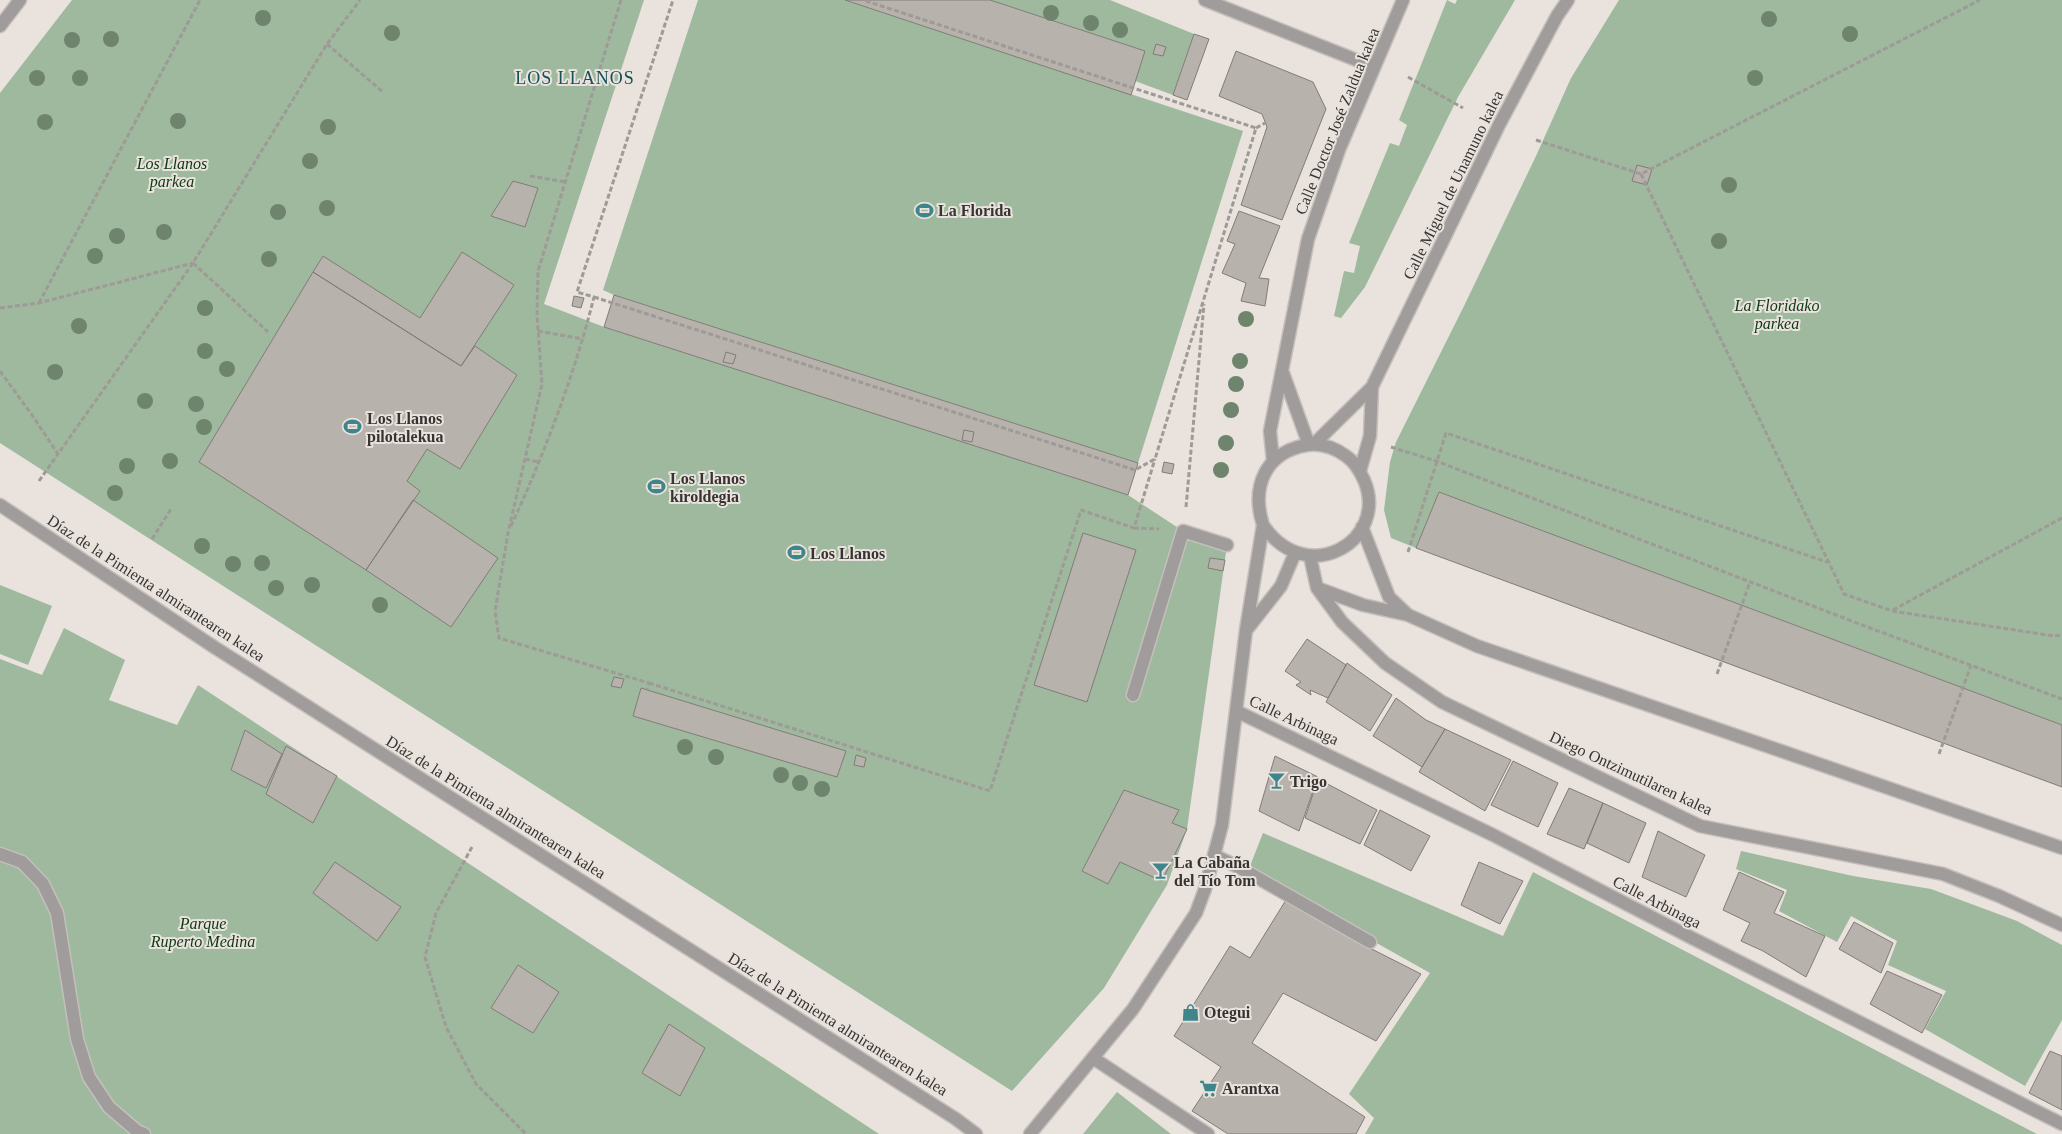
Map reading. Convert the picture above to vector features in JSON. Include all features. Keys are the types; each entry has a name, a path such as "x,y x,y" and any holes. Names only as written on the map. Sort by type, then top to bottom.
{"street":[{"path":"0,26 20,0"},
{"path":"1205,0 1374,68"},
{"name":"Calle Doctor José Zaldua kalea","path":"1273,462 1270,431 1308,239 1339,150 1403,0"},
{"name":"Calle Miguel de Unamuno kalea","path":"1372,387 1498,125 1557,16 1568,0"},
{"path":"1282,373 1311,445"},
{"path":"1311,445 1372,387"},
{"path":"1360,471 1370,436 1372,387"},
{"path":"1311,445 1338,451 1350,459 1360,471 1368,489 1368,508 1362,527 1354,540 1341,549 1326,555 1310,556 1295,554 1282,547 1271,537 1263,525 1258,509 1258,492 1263,475 1273,462 1287,451 1311,445"},
{"name":"Díaz de la Pimienta almirantearen kalea","path":"0,505 214,647 948,1114 976,1134"},
{"path":"1030,1134 1133,1009 1191,921 1205,889 1222,825 1236,711 1244,664 1246,630 1263,525"},
{"path":"1362,527 1389,597 1408,615"},
{"path":"1133,695 1183,531 1227,545"},
{"path":"1246,630 1281,586 1295,554"},
{"name":"Diego Ontzimutilaren kalea","path":"1310,556 1317,588 1342,622 1385,663 1442,702 1700,826 1943,874 1999,896 2062,926"},
{"path":"1317,588 1363,605 1408,615 1477,646 2062,848"},
{"name":"Calle Arbinaga","path":"1236,711 1269,725 1493,835 1700,943 2062,1124"},
{"path":"0,854 22,862 43,884 57,913 77,1038 89,1077 109,1107 137,1131 144,1134"},
{"path":"1214,855 1370,942"},
{"path":"1093,1058 1208,1134"}],"path":[{"path":"39,303 200,0"},
{"path":"39,481 193,263 327,44 360,0"},
{"path":"621,0 538,271 538,331 542,384 508,533 495,611 499,638 649,683 990,791 1081,510 1134,528 1256,128 1265,123"},
{"path":"673,0 577,292 1135,470 1156,459"},
{"path":"863,0 1256,128"},
{"path":"1536,140 1641,174 1980,0"},
{"path":"327,44 384,94"},
{"path":"1408,77 1463,108"},
{"path":"1641,174 1844,594 1892,610 2054,636 2062,635"},
{"path":"530,176 566,182"},
{"path":"0,308 39,303 193,263"},
{"path":"193,263 268,332"},
{"path":"1183,531 1205,296"},
{"path":"508,533 539,462 584,339 594,297"},
{"path":"538,331 584,339"},
{"path":"0,371 58,454"},
{"path":"1408,552 1446,433 1828,562"},
{"path":"1388,446 1436,462 1750,582 2062,698"},
{"path":"525,459 539,462"},
{"path":"152,539 170,509"},
{"path":"1892,610 2062,518"},
{"path":"1717,674 1750,582"},
{"path":"1939,754 1971,665"},
{"path":"647,689 649,683"},
{"path":"472,847 436,913 425,957 446,1027 476,1084 526,1134"}],"green space":[{"name":"Los Llanos parkea","path":"72,0 644,0 544,304 604,327 1083,479 1128,495 1183,531 1227,545 1187,829 1167,885 1104,988 1012,1091 0,443 0,93"},
{"name":"La Florida","path":"698,0 845,0 1243,131 1138,463 603,290"},
{"path":"990,0 1110,0 1194,34 1173,95 1135,81 1145,51"},
{"path":"1447,0 1455,4 1457,0 1515,0 1458,97 1365,287 1341,318 1334,316 1344,271 1354,273 1360,246 1349,243 1390,143 1399,146 1407,125 1399,120"},
{"name":"La Floridako parkea","path":"1619,0 2062,0 2062,725 1439,492 1416,548 1391,538 1384,510 1390,462 1396,442 1464,306 1571,78"},
{"path":"0,585 52,606 28,665 0,654"},
{"name":"Parque Ruperto Medina","path":"64,628 125,660 109,700 177,725 198,685 879,1134 0,1134 0,659 42,675"},
{"path":"1263,833 1503,936 1533,872 2037,1134 1365,1134 1374,1118 1349,1094 1430,973 1248,871"},
{"path":"1741,851 1853,876 1931,889 2017,921 2062,945 2062,1020 2025,1086 1925,1029 1946,991 1888,965 1897,941 1851,916 1837,942 1779,911 1787,890 1736,869"},
{"path":"1117,1092 1171,1134 1083,1134"}],"building":[{"path":"845,0 990,0 1145,51 1131,95"},
{"path":"1194,34 1209,39 1187,100 1173,95"},
{"path":"1156,44 1166,47 1163,56 1153,54"},
{"path":"1236,51 1313,82 1326,109 1282,220 1241,205 1267,127 1262,114 1219,96"},
{"path":"1637,165 1652,169 1647,185 1632,181"},
{"path":"513,181 538,188 525,227 491,216"},
{"path":"1239,211 1280,226 1259,278 1269,279 1265,306 1241,301 1246,283 1222,273 1235,244 1227,241"},
{"path":"462,252 514,285 461,366 313,272 323,256 420,318"},
{"name":"Los Llanos pilotalekua","path":"313,272 461,366 475,346 517,375 460,469 427,449 407,481 420,491 366,570 199,462"},
{"path":"614,295 1138,463 1128,495 604,327"},
{"path":"574,296 584,298 581,308 572,306"},
{"path":"726,352 736,355 733,364 723,362"},
{"path":"964,430 974,432 972,442 962,440"},
{"path":"1164,462 1174,464 1172,474 1162,472"},
{"path":"1439,492 2062,725 2062,787 1416,548"},
{"path":"413,500 498,558 451,627 366,570"},
{"path":"1083,533 1136,550 1087,702 1034,685"},
{"path":"1210,558 1225,560 1223,571 1208,568"},
{"path":"1307,639 1346,665 1328,698 1310,690 1311,695 1296,685 1301,682 1285,671"},
{"path":"1347,663 1392,695 1370,731 1326,702"},
{"path":"614,677 624,679 621,688 611,686"},
{"path":"641,688 846,751 837,777 633,716"},
{"path":"1396,698 1426,720 1445,729 1422,767 1373,736"},
{"path":"1445,729 1511,760 1485,811 1419,772"},
{"path":"245,730 282,754 266,788 231,770"},
{"path":"286,746 337,776 313,823 266,794"},
{"path":"856,755 866,758 864,767 854,765"},
{"path":"1275,756 1318,777 1299,831 1259,811"},
{"path":"1513,761 1558,783 1538,827 1491,805"},
{"path":"1318,779 1377,810 1360,844 1305,818"},
{"path":"1569,788 1603,803 1584,849 1547,834"},
{"path":"1124,790 1179,810 1172,823 1187,829 1162,881 1120,862 1108,884 1082,871"},
{"path":"1603,803 1646,823 1629,863 1587,843"},
{"path":"1380,810 1430,836 1411,871 1364,845"},
{"path":"1658,831 1705,855 1686,897 1642,877"},
{"path":"335,862 401,907 377,941 313,893"},
{"path":"1479,862 1523,881 1500,924 1461,905"},
{"path":"1739,872 1784,892 1774,913 1825,936 1806,977 1763,951 1741,941 1750,923 1723,910"},
{"path":"1286,900 1352,939 1421,974 1376,1041 1283,993 1252,1043 1365,1117 1356,1134 1228,1134 1192,1111 1221,1067 1174,1036 1230,946 1250,958"},
{"path":"1854,922 1893,943 1881,973 1839,949"},
{"path":"518,965 559,992 533,1033 491,1008"},
{"path":"1887,971 1942,995 1922,1033 1870,1004"},
{"path":"669,1024 705,1048 680,1096 642,1073"},
{"path":"2050,1051 2062,1056 2062,1110 2029,1093"}],"place":[{"name":"La Florida","path":"924,210"},
{"name":"Los Llanos pilotalekua","path":"353,427"},
{"name":"Los Llanos kiroldegia","path":"656,487"},
{"name":"Los Llanos","path":"796,553"},
{"name":"Trigo","path":"1276,781"},
{"name":"La Cabaña del Tío Tom","path":"1160,871"},
{"name":"Otegui","path":"1190,1012"},
{"name":"Arantxa","path":"1208,1088"}],"district":[{"name":"LOS LLANOS","path":"575,78"}]}
